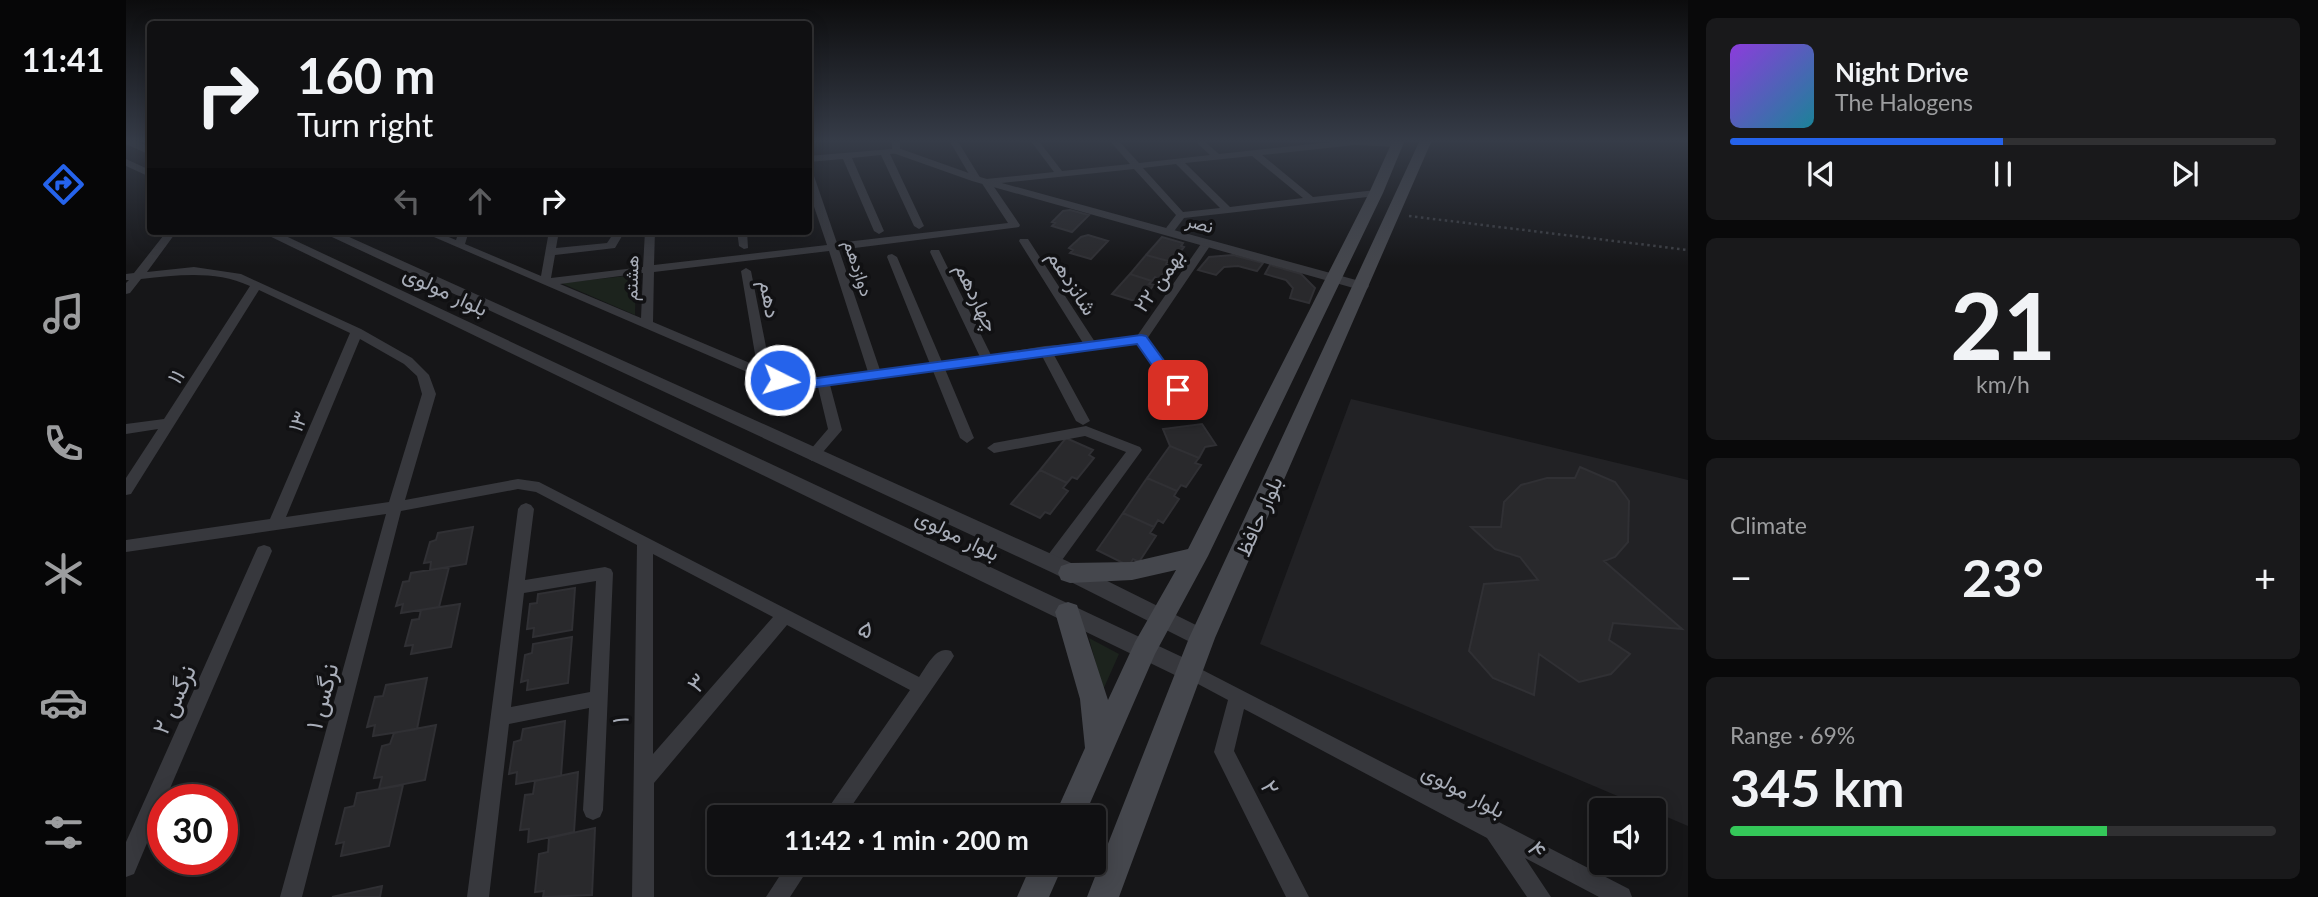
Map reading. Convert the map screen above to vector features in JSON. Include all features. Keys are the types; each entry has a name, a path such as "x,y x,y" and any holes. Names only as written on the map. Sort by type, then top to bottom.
{"main road":[{"name":"بلوار حافظ","path":"1074,805 1144,650 1196,556 1381,182"},
{"name":"بلوار حافظ","path":"1103,897 1202,638 1408,182"},
{"path":"1060,568 1132,571 1196,556"},
{"path":"1068,612 1094,699 1100,748"},
{"path":"1033,897 1043,875"}],"street":[{"path":"858,182 879,231"},
{"path":"904,182 919,226"},
{"path":"544,282 1014,225 982,182"},
{"name":"نصر","path":"988,182 1362,286"},
{"path":"1150,182 1181,215"},
{"path":"1200,182 1228,209"},
{"path":"1289,182 1311,200"},
{"path":"1168,232 1181,215 1376,193"},
{"name":"دوازدهم","path":"813,198 834,247 875,374"},
{"path":"126,290 132,276 168,235"},
{"name":"بلوار مولوی","path":"273,235 1189,671 1621,897"},
{"name":"بلوار مولوی","path":"334,235 1060,568 1202,638"},
{"path":"435,235 794,386 1141,339 1190,408"},
{"path":"459,245 463,235"},
{"path":"544,282 553,235"},
{"path":"550,252 611,246 618,235"},
{"name":"هشتم","path":"647,326 650,235"},
{"path":"743,235 744,246"},
{"name":"شانزدهم","path":"1024,241 1090,344"},
{"name":"۲۲ بهمن","path":"1141,339 1208,243"},
{"name":"چهاردهم","path":"935,252 987,359"},
{"path":"892,257 967,438"},
{"name":"نرگس ۱","path":"132,276 194,270 223,272 257,284 357,332 408,361 423,374 429,394 395,508 291,897"},
{"name":"دهم","path":"746,271 765,375"},
{"name":"۱۱","path":"126,490 257,284"},
{"name":"۱۳","path":"275,526 357,332"},
{"path":"1045,350 1083,421"},
{"path":"812,456 835,430 823,382"},
{"path":"640,408 666,388"},
{"path":"126,429 167,423"},
{"path":"994,448 1086,431 1135,450 1060,568"},
{"name":"۵","path":"126,546 395,508 529,484 539,486 922,687"},
{"path":"478,897 526,509"},
{"name":"۱","path":"643,897 645,544"},
{"name":"نرگس ۲","path":"126,866 264,551"},
{"path":"517,588 606,573 593,810"},
{"name":"۳","path":"643,780 785,615"},
{"path":"840,805 945,656"},
{"name":"۲","path":"1238,697 1224,752 1298,897"},
{"path":"501,717 599,698"},
{"name":"۴","path":"1493,831 1540,897"},
{"path":"777,897 793,875"}],"path":[{"path":"1395,214 1688,250"}],"shaded area":[{"path":"636,275 635,315 561,283"},
{"path":"1351,399 1688,480 1688,826 1666,817 1666,798 1622,798 1260,644"},
{"path":"1089,638 1119,654 1103,690"}],"building":[{"path":"1063,211 1089,215 1072,232 1052,226 1055,223 1052,222"},
{"path":"1088,235 1108,241 1091,259 1070,253 1073,250 1069,248 1081,237"},
{"path":"1162,237 1183,243 1181,246 1184,247 1175,259 1168,261 1146,255"},
{"path":"1146,255 1168,261 1166,264 1169,266 1159,279 1155,277 1152,281 1130,274"},
{"path":"1233,255 1263,263 1257,271 1238,266 1224,267 1216,275 1198,270 1209,257"},
{"path":"1270,265 1301,274 1315,288 1309,303 1290,298 1293,288 1286,280 1265,274"},
{"path":"1130,274 1152,281 1149,284 1154,285 1142,299 1135,301 1112,294"},
{"path":"1202,424 1216,445 1205,447 1199,458 1170,446 1163,429"},
{"path":"1066,438 1093,450 1089,455 1094,458 1077,479 1072,477 1067,483 1040,470"},
{"path":"1170,446 1199,458 1195,463 1201,465 1186,487 1181,485 1177,491 1147,478"},
{"path":"1580,467 1615,482 1629,501 1628,542 1615,557 1604,561 1682,629 1613,623 1609,640 1630,654 1611,674 1579,682 1539,654 1534,695 1493,678 1469,651 1484,584 1538,580 1520,557 1495,549 1471,527 1501,527 1504,502 1521,485 1547,478 1575,478"},
{"path":"1040,470 1067,483 1063,488 1068,491 1050,514 1045,512 1040,518 1011,504"},
{"path":"1147,478 1177,491 1174,496 1179,499 1163,523 1158,520 1154,527 1123,513"},
{"path":"1123,513 1154,527 1150,533 1156,536 1139,562 1133,559 1129,566 1097,550"},
{"path":"473,527 466,564 430,570 431,562 424,563 430,542 436,540 438,533"},
{"path":"449,567 439,607 401,613 403,604 396,606 403,582 409,581 411,573"},
{"path":"575,588 572,630 533,637 534,628 527,629 530,604 537,603 538,594"},
{"path":"460,604 451,647 411,654 413,645 405,646 412,620 419,619 421,610"},
{"path":"572,637 568,683 527,690 528,680 521,682 525,655 532,653 533,644"},
{"path":"427,678 417,729 373,736 375,725 367,727 375,697 383,696 386,685"},
{"path":"565,721 561,776 516,784 517,772 509,774 514,742 521,740 523,729"},
{"path":"436,725 425,780 379,789 382,777 374,778 382,746 390,744 394,733"},
{"path":"578,772 574,832 528,842 529,829 520,830 525,795 533,794 535,781"},
{"path":"403,785 389,846 341,856 344,842 336,844 345,808 354,806 357,793"},
{"path":"595,828 592,895 543,897 544,891 535,892 539,854 548,852 549,838"},
{"path":"382,886 380,897 332,897"}],"route":[{"path":"780,380 794,386 1141,339 1178,390"}]}
